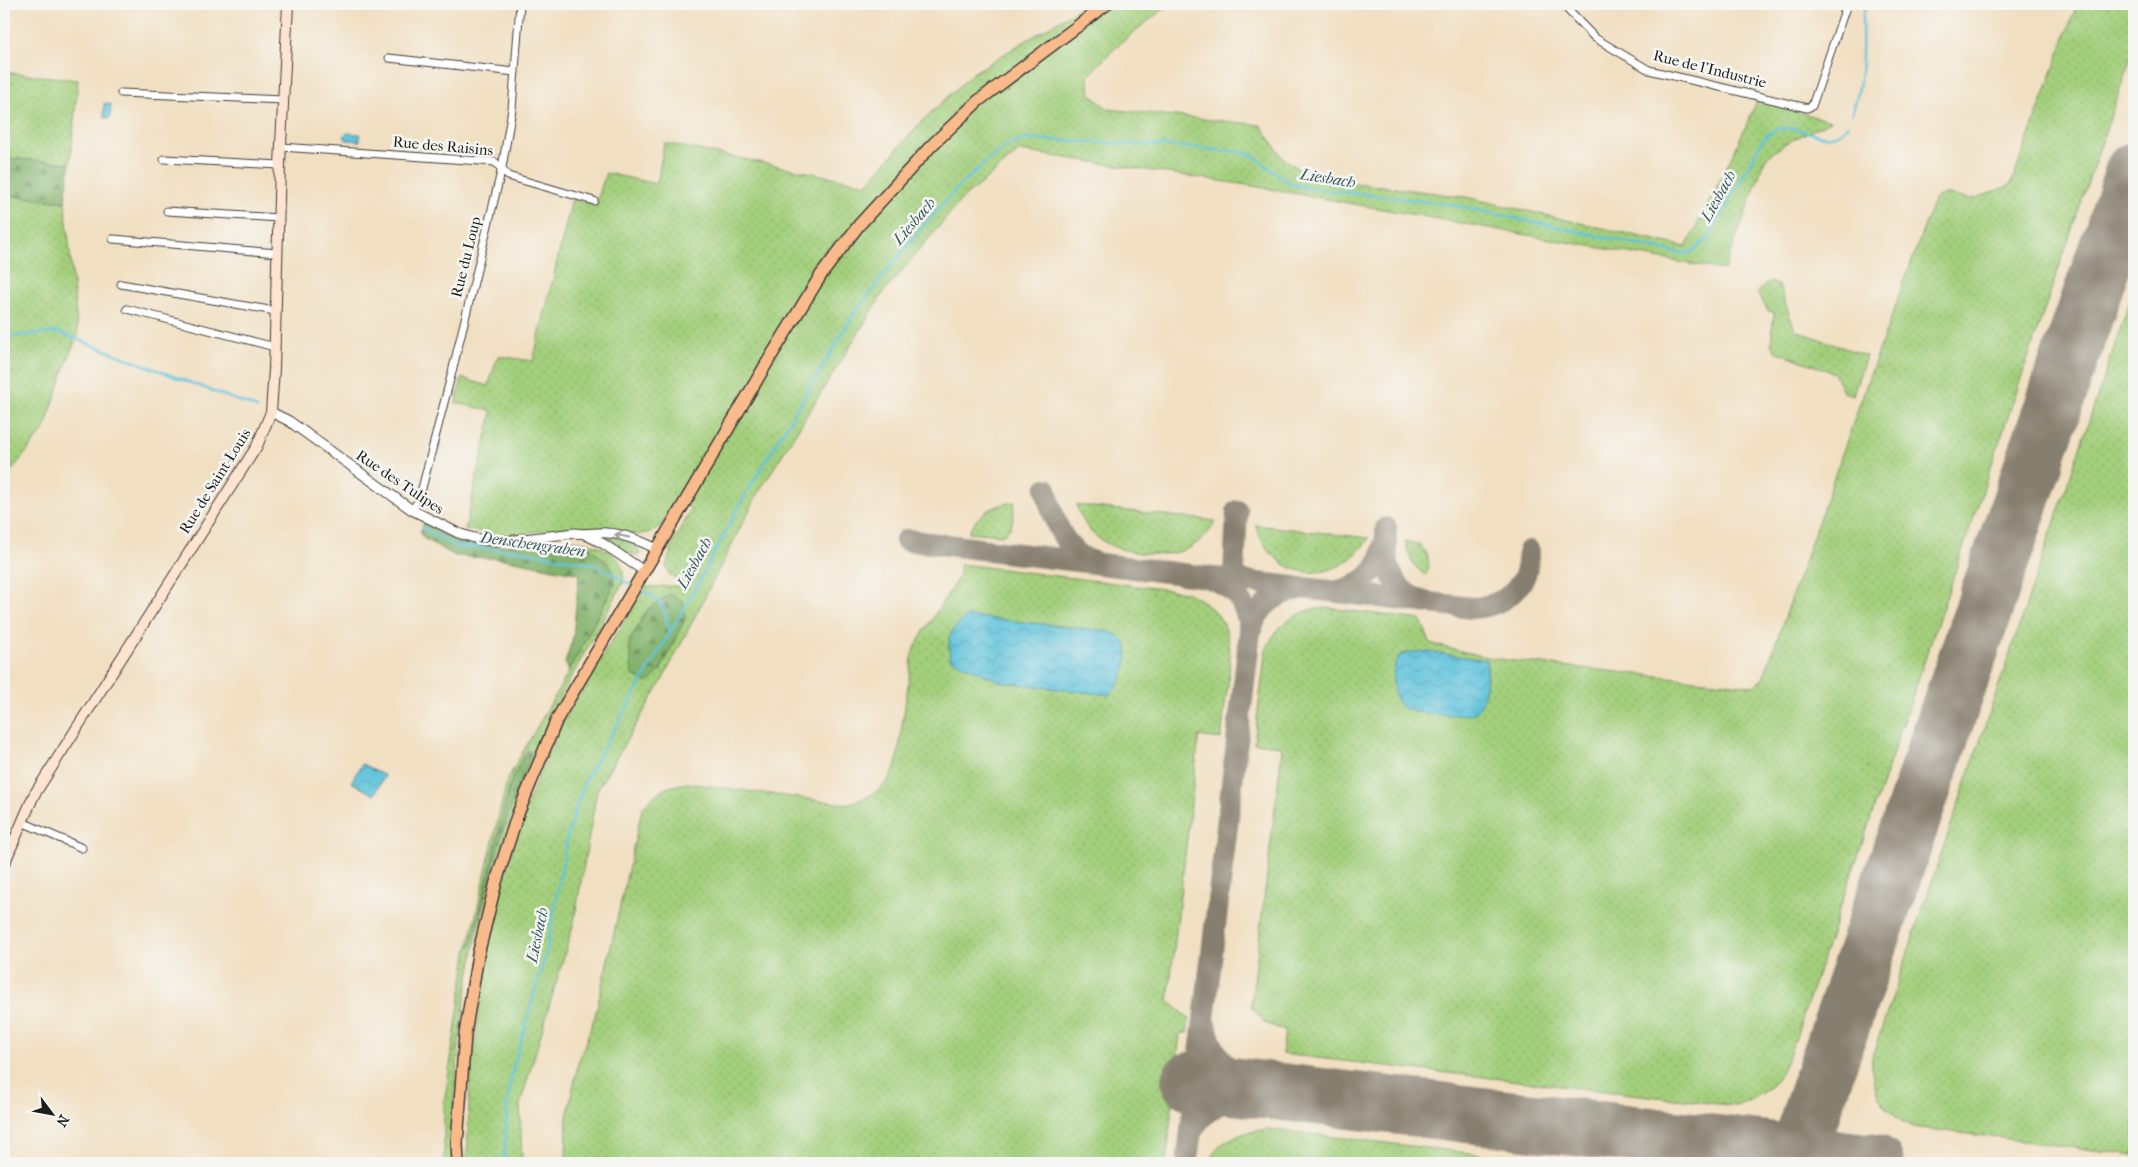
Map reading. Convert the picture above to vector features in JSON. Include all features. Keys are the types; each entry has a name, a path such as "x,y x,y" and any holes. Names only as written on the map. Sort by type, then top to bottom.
{"main road":[{"name":"Rue de Saint-Louis","path":"4,864 34,795 257,446 271,412 288,4"},
{"path":"458,1163 465,1034 478,955 496,882 520,808 557,720 768,361 821,275 858,225 930,146 978,101 1107,4"}],"street":[{"name":"Rue du Loup","path":"412,510 418,504 424,482 502,168 512,109 520,4"},
{"name":"Rue de l'Industrie","path":"1562,4 1595,38 1649,70 1807,108 1812,106 1847,4"},
{"path":"389,58 400,61 515,72"},
{"path":"121,93 284,100"},
{"name":"Rue des Raisins","path":"281,147 494,162 508,176 594,201"},
{"path":"164,159 280,165"},
{"path":"167,211 278,218"},
{"path":"113,239 277,253"},
{"path":"121,284 275,311"},
{"path":"127,309 274,347"},
{"name":"Rue des Tulipes","path":"271,412 289,421 412,510 458,533 497,542 575,533 606,533 626,537 657,549"},
{"path":"586,534 602,543 642,575"},
{"path":"22,822 82,848"}],"green space":[{"path":"1074,4 1171,4 1116,47 1088,77 1090,94 1108,109 1261,125 1282,157 1309,177 1466,197 1686,247 1735,150 1757,101 1831,121 1786,143 1766,158 1724,270 1247,185 1020,151 962,199 884,292 757,495 662,681 597,790 574,922 520,1105 522,1163 467,1163 470,1074 481,997 477,995 496,910 511,854 529,799 562,724 575,700 646,587 677,586 680,581 669,574 666,566 674,541 691,509 677,500 661,526 651,532 637,535 609,529 573,527 499,536 465,529 492,411 456,403 462,378 488,386 498,356 533,361 572,199 596,204 606,173 657,184 664,143 867,184 921,122 973,73 1083,6"},
{"path":"2077,4 2134,4 2134,48 1795,1040 1785,1065 1775,1082 1760,1094 1736,1106 1282,1054 1285,1030 1266,1024 1251,1006 1282,750 1280,746 1254,743 1266,647 1278,629 1294,616 1312,609 1329,608 1421,620 1430,643 1492,658 1754,686 1763,679 1866,386 1934,200 1942,195 1973,199 2011,185"},
{"path":"4,72 78,80 70,163 4,158"},
{"path":"4,158 70,163 65,202 4,195"},
{"path":"4,195 65,202 78,335 44,430 4,480"},
{"path":"1770,281 1779,286 1795,330 1866,356 1853,395 1843,392 1834,373 1775,351 1771,344 1774,312 1768,311 1757,292"},
{"path":"2134,289 2134,1155 1913,1127 1894,1115 1880,1099 1873,1080 1872,1057"},
{"path":"1015,502 1011,526 1006,533 1001,535 968,532 972,525 987,511 1000,505"},
{"path":"1076,505 1216,521 1201,540 1184,550 1164,554 1140,553 1117,548 1093,534 1087,527"},
{"path":"425,523 462,543 497,546 568,540 584,542 611,566 615,583 569,671 565,663 573,637 579,574 504,559 455,556 423,538 420,533"},
{"path":"1255,525 1369,538 1355,554 1340,565 1324,571 1307,572 1291,568 1277,559 1264,544"},
{"path":"600,536 629,542 634,545 640,554 637,556 627,552 600,538"},
{"path":"584,542 607,550 618,560 622,566 623,583 558,703 537,751 500,850 486,901 464,1005 454,1110 453,1163 444,1163 444,1104 467,953 507,780 569,671 615,583 611,566"},
{"path":"1405,542 1419,544 1424,552 1429,563 1425,576 1412,563"},
{"path":"961,564 1186,592 1201,600 1212,609 1226,630 1230,654 1221,739 1199,736 1168,1001 1189,1018 1187,1033 1180,1033 1166,1163 566,1163 567,1118 578,1063 595,1016 642,809 661,791 672,786 687,783 846,804 871,795 878,790 889,779 897,761 913,651 958,578"},
{"path":"669,594 683,601 685,619 660,671 648,683 632,675 629,642 647,610"},
{"path":"527,751 530,751 530,758 502,833 471,947 511,780"},
{"path":"1269,1129 1553,1163 1210,1163 1219,1147 1234,1137"}],"water":[{"path":"104,103 111,104 110,118 104,118"},
{"path":"347,133 360,134 360,141 346,140 344,136"},
{"path":"968,616 1108,631 1125,642 1127,658 1124,672 1117,686 1109,695 1001,682 950,659 949,644 951,634 956,626"},
{"path":"1421,651 1486,660 1486,687 1476,712 1462,715 1428,713 1408,710 1399,705 1394,688 1393,675 1395,664 1401,654"},
{"path":"362,764 385,776 374,795 351,782"}],"waterway":[{"name":"Liesbach","path":"1852,113 1861,77 1862,23 1866,4"},
{"name":"Liesbach","path":"504,1163 507,1107 512,1072 546,954 568,834 585,780 691,596 748,490 854,314 907,245 955,190 990,158 1008,145 1027,139 1174,146 1240,152 1252,155 1291,184 1309,188 1448,204 1679,253 1690,253 1707,240 1764,138 1774,130 1787,128 1824,136 1833,136 1841,132 1848,125"},
{"path":"4,337 58,332 257,408"},
{"name":"Denschengraben","path":"422,528 455,546 522,551 593,564 632,585"},
{"name":"Denschengraben","path":"639,589 654,598 662,606 667,618 669,635"}],"taxiway":[{"path":"1046,489 1061,533 1074,550 1094,562"},
{"path":"1237,511 1234,572 1238,593"},
{"path":"1386,528 1386,551 1390,572 1401,589 1410,596 1422,601"},
{"path":"906,540 1207,577 1225,586 1238,597 1246,612 1250,632"},
{"path":"1337,591 1354,586 1369,576 1379,562 1384,544"},
{"path":"1187,1163 1250,632 1258,614 1270,601 1277,597 1304,588 1472,608 1489,606 1510,595 1521,583 1527,569 1529,551"},
{"path":"1215,578 1295,587"},
{"path":"1206,1025 1216,1052 1233,1072 1256,1084 1284,1092"},
{"path":"1191,1133 1205,1114 1226,1101 1250,1093 1274,1092"}],"runway":[{"path":"1794,1163 2134,171"},
{"path":"1190,1081 1875,1163"}]}
